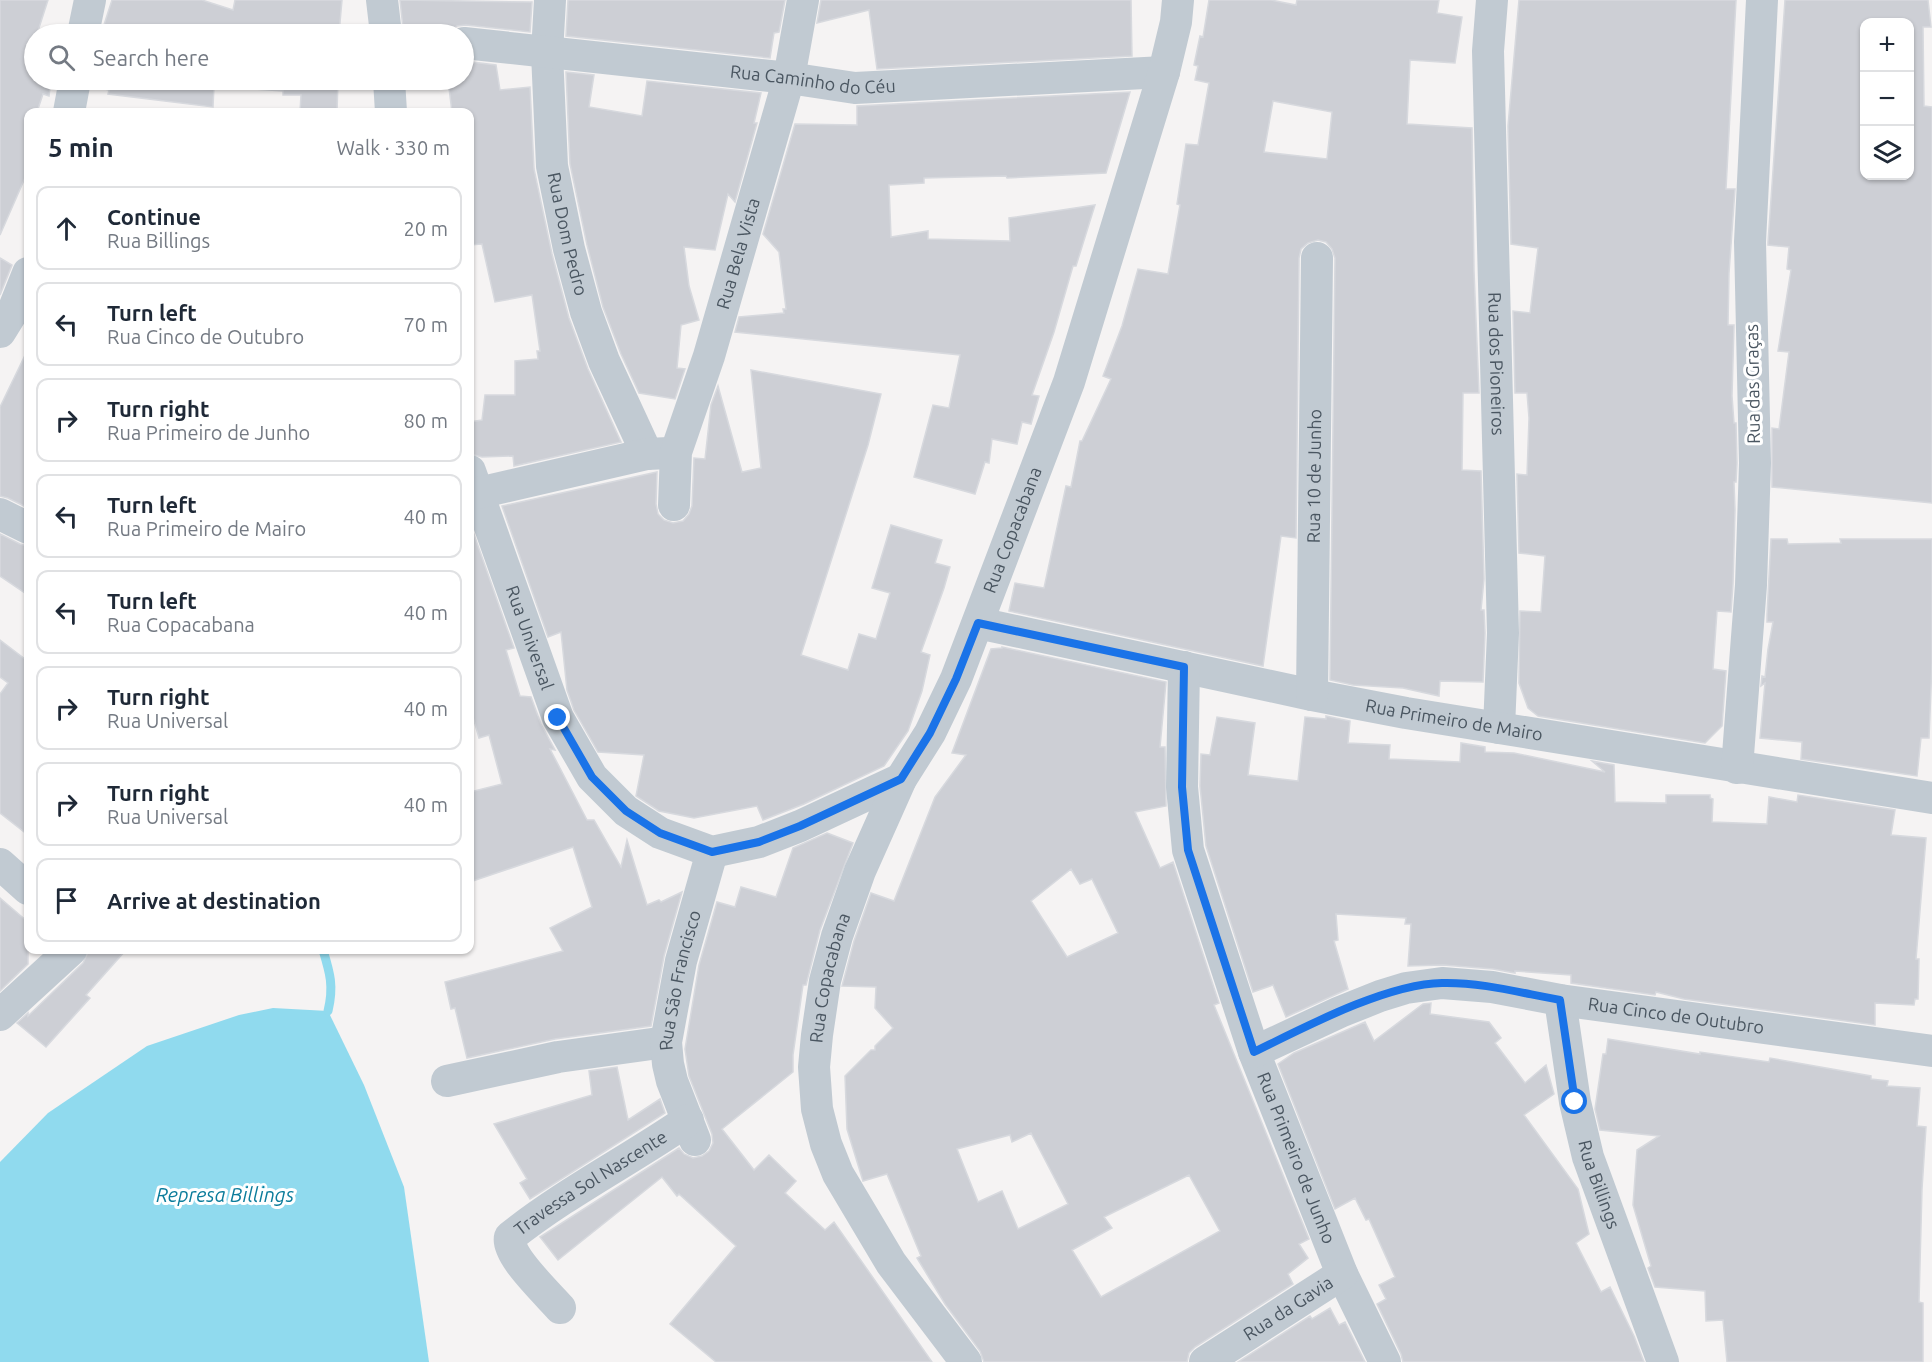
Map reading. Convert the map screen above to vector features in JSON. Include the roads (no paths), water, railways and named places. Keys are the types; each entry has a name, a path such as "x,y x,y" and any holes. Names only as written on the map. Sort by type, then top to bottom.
{"street":[{"path":"86,24 90,0"},
{"path":"382,0 385,24"},
{"name":"Rua Dom Pedro","path":"550,0 547,53 552,166 569,249 586,312 604,361 662,453"},
{"name":"Rua Bela Vista","path":"674,505 662,453 709,356 789,78 803,0"},
{"name":"Rua Copacabana","path":"966,1362 891,1263 838,1174 826,1144 817,1109 814,1067 825,981 837,936 860,871 901,779 930,733 956,679 1069,382 1164,72 1176,22 1178,0"},
{"name":"Rua dos Pioneiros","path":"1492,0 1488,51 1503,633 1499,728"},
{"name":"Rua das Graças","path":"1737,768 1751,585 1755,463 1750,242 1762,0"},
{"name":"Rua Caminho do Céu","path":"474,45 789,78 855,88 1164,72"},
{"path":"70,108 73,90"},
{"path":"390,90 391,108"},
{"name":"Rua 10 de Junho","path":"1312,695 1317,258"},
{"path":"0,332 13,311 24,283"},
{"path":"474,482 662,453"},
{"name":"Rua Universal","path":"474,482 558,718 592,777 626,811 660,833 712,852"},
{"path":"0,514 24,526"},
{"name":"Rua Primeiro de Mairo","path":"978,623 1312,695 1737,768 1932,798"},
{"name":"Rua Primeiro de Junho","path":"1184,667 1182,787 1188,850 1254,1052 1342,1275 1385,1362"},
{"path":"712,852 759,842 800,826 901,779"},
{"name":"Rua São Francisco","path":"691,1130 672,1081 666,1042 681,962 712,852"},
{"path":"0,864 24,885"},
{"path":"0,1016 67,954"},
{"name":"Rua Cinco de Outubro","path":"1254,1052 1340,1012 1406,988 1442,983 1492,987 1560,1000 1932,1051"},
{"name":"Rua Billings","path":"1560,1000 1575,1102 1588,1157 1663,1362"},
{"path":"447,1081 558,1057 666,1042"},
{"name":"Travessa Sol Nascente","path":"560,1308 520,1262 509,1245 510,1237 691,1130"},
{"name":"Rua da Gavia","path":"1205,1362 1342,1275"}],"water":[{"name":"Represa Billings","path":"273,1008 328,1011 364,1085 404,1187 429,1362 0,1362 0,1162 48,1113 147,1046 239,1015"}],"waterway":[{"path":"324,954 331,994 328,1011"}]}
